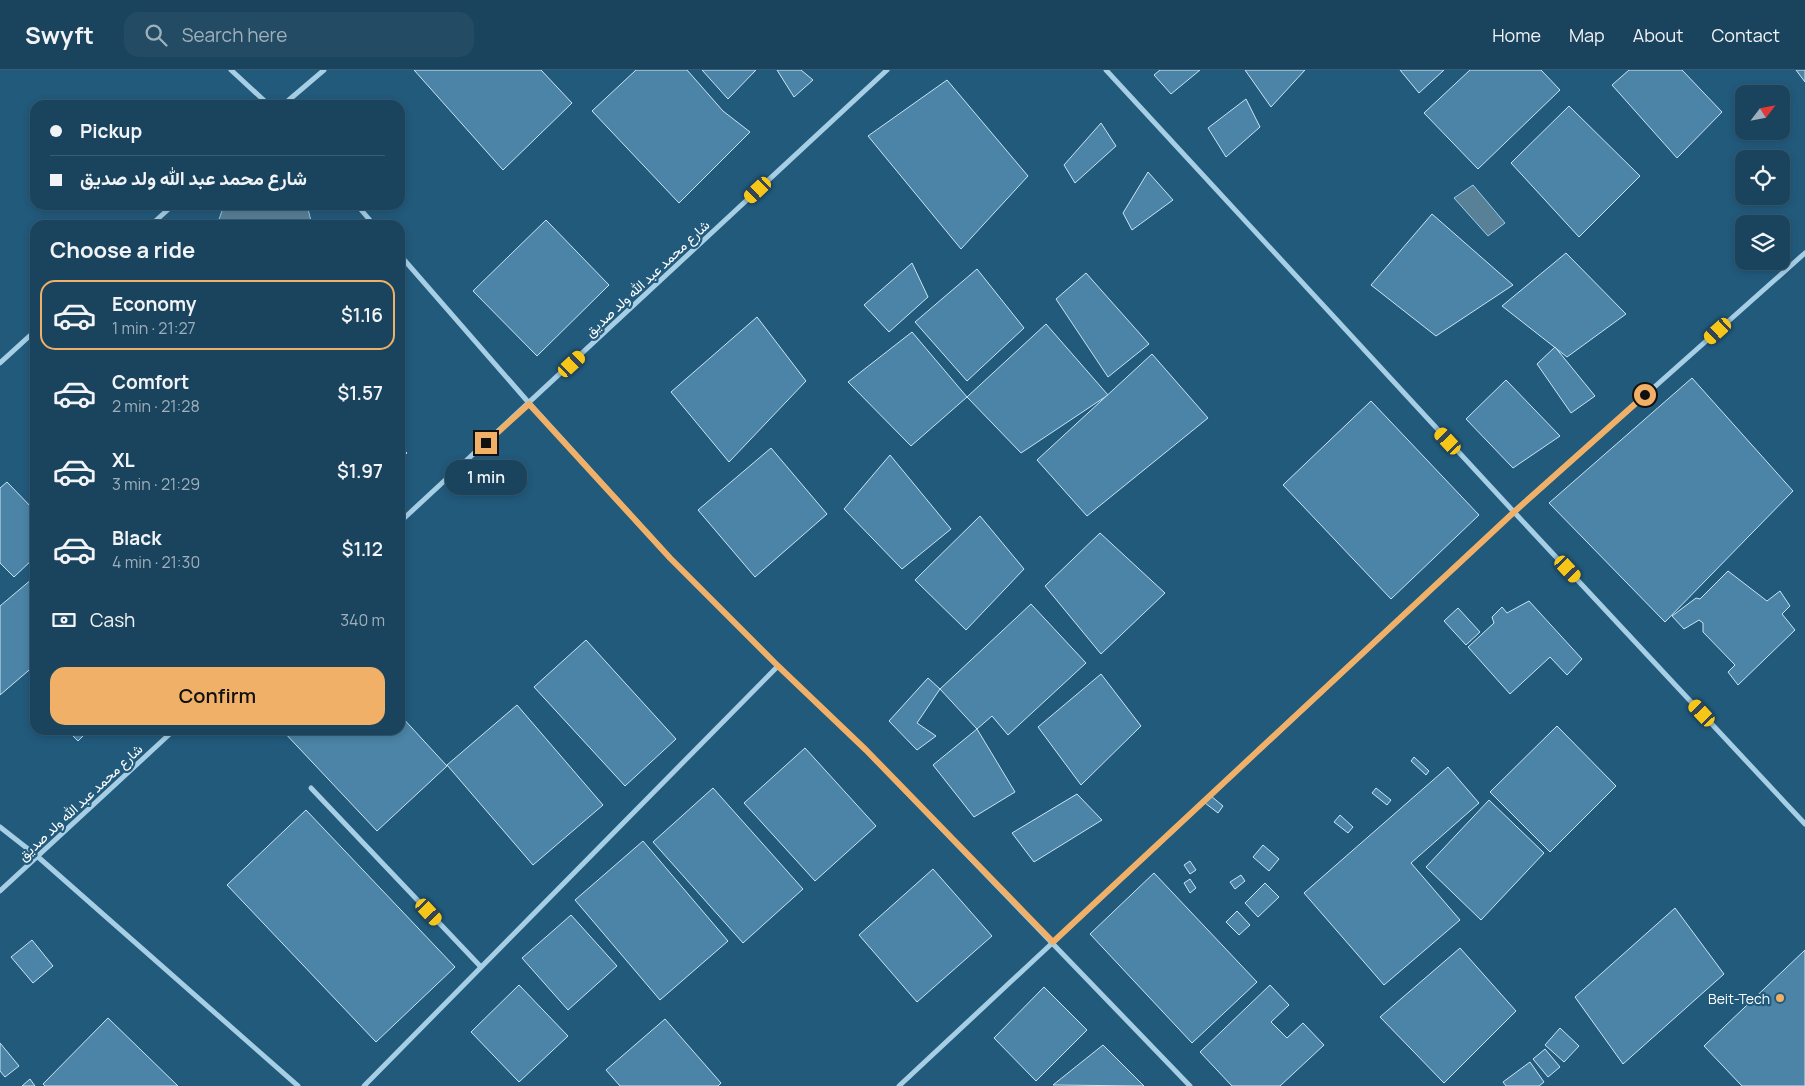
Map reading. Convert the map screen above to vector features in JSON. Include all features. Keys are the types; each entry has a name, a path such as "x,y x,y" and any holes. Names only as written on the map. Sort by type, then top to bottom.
{"street":[{"path":"231,70 263,100"},
{"path":"289,100 324,70"},
{"name":"شارع محمد عبد الله ولد صديق","path":"405,517 887,70"},
{"path":"1106,70 1805,824"},
{"path":"156,220 168,210"},
{"path":"361,210 370,220"},
{"path":"899,1086 1514,512 1805,253"},
{"path":"405,261 529,404 670,558 778,666 866,750 1190,1086"},
{"path":"0,363 30,336"},
{"path":"364,1086 778,666"},
{"name":"شارع محمد عبد الله ولد صديق","path":"0,891 169,735"},
{"path":"311,788 481,967"},
{"path":"0,827 37,856 298,1086"}],"water":[{"path":"1473,185 1505,223 1488,236 1454,198"},
{"path":"222,210 308,210 311,220 219,220"}],"building":[{"path":"414,70 541,70 572,103 503,170"},
{"path":"636,70 687,70 723,111 750,132 679,203 592,111"},
{"path":"702,70 756,70 728,99"},
{"path":"777,70 801,70 813,80 794,97"},
{"path":"1160,70 1200,70 1171,94 1154,75"},
{"path":"1245,70 1305,70 1271,107"},
{"path":"1400,70 1444,70 1419,93"},
{"path":"1470,70 1541,70 1560,90 1478,169 1424,113"},
{"path":"1629,70 1682,70 1722,112 1677,158 1612,85"},
{"path":"1796,70 1805,70 1805,82"},
{"path":"947,80 1028,176 961,249 868,136"},
{"path":"1246,99 1260,127 1226,157 1208,128"},
{"path":"1569,106 1640,176 1579,237 1511,163"},
{"path":"1101,123 1116,146 1075,183 1064,165"},
{"path":"1148,172 1173,200 1132,230 1123,213"},
{"path":"1432,214 1513,285 1436,336 1371,285"},
{"path":"546,220 609,285 537,356 473,291"},
{"path":"1566,253 1626,314 1567,357 1502,306"},
{"path":"912,263 928,297 889,332 864,305"},
{"path":"977,269 1024,328 967,381 915,322"},
{"path":"1086,273 1149,344 1108,377 1056,299"},
{"path":"757,317 806,381 729,462 671,392"},
{"path":"1046,324 1108,395 1021,453 967,397"},
{"path":"912,332 967,397 911,446 848,382"},
{"path":"1555,347 1595,396 1571,413 1537,364"},
{"path":"1152,354 1208,418 1087,516 1037,460"},
{"path":"1692,378 1793,491 1665,622 1549,503"},
{"path":"1506,380 1560,436 1513,468 1466,419"},
{"path":"1371,401 1479,515 1391,599 1283,485"},
{"path":"771,448 827,514 755,577 698,510"},
{"path":"890,455 951,529 902,569 844,509"},
{"path":"7,482 30,506 30,562 14,577 0,563 0,488"},
{"path":"980,516 1024,569 966,630 915,580"},
{"path":"1100,533 1165,593 1101,654 1045,586"},
{"path":"1728,571 1767,601 1780,591 1790,606 1782,614 1795,630 1738,685 1728,672 1735,665 1703,632 1703,623 1699,620 1684,629 1672,616 1696,598 1700,599"},
{"path":"30,581 30,669 0,695 0,606"},
{"path":"1529,601 1582,659 1567,675 1550,657 1510,694 1468,647 1494,623 1492,617 1502,607 1507,613"},
{"path":"1031,604 1086,663 1008,735 992,716 977,729 940,689"},
{"path":"1458,608 1480,632 1466,645 1444,621"},
{"path":"586,640 676,739 625,786 534,687"},
{"path":"1101,674 1141,726 1081,785 1038,727"},
{"path":"928,678 940,689 917,723 936,736 917,750 889,721"},
{"path":"517,705 603,805 533,865 447,765"},
{"path":"405,720 447,766 377,831 287,735 405,735"},
{"path":"1557,726 1616,786 1550,852 1490,792"},
{"path":"977,729 1015,792 974,817 933,765"},
{"path":"72,735 84,735 78,741"},
{"path":"805,748 876,826 815,881 744,803"},
{"path":"1414,757 1429,771 1426,775 1411,761"},
{"path":"1448,767 1479,803 1411,863 1460,920 1384,985 1304,893"},
{"path":"713,788 803,889 743,943 653,842"},
{"path":"1376,788 1391,800 1387,805 1372,793"},
{"path":"1077,794 1102,820 1034,862 1012,833"},
{"path":"1211,796 1223,806 1218,813 1205,803"},
{"path":"1489,800 1544,853 1481,920 1426,867"},
{"path":"306,810 455,967 376,1042 227,885"},
{"path":"1340,815 1353,827 1348,833 1334,822"},
{"path":"643,841 728,941 660,1000 575,900"},
{"path":"1263,845 1279,859 1269,871 1253,857"},
{"path":"1190,861 1196,870 1190,874 1184,865"},
{"path":"933,869 992,936 917,1002 859,935"},
{"path":"1154,873 1257,982 1192,1043 1090,934"},
{"path":"1241,875 1245,881 1235,889 1230,882"},
{"path":"1190,879 1196,888 1190,893 1184,883"},
{"path":"1265,883 1279,897 1258,917 1245,903"},
{"path":"1675,908 1724,974 1623,1064 1575,997"},
{"path":"1237,911 1250,925 1239,935 1226,922"},
{"path":"571,915 617,966 568,1010 522,958"},
{"path":"32,940 53,966 33,983 11,957"},
{"path":"1460,948 1516,1011 1444,1083 1380,1017"},
{"name":"Beit-Tech","path":"1805,950 1805,1086 1742,1086 1704,1046"},
{"path":"519,985 568,1036 519,1082 471,1032"},
{"path":"1270,985 1289,1005 1271,1022 1287,1038 1303,1023 1324,1045 1280,1086 1232,1086 1200,1052"},
{"path":"1044,987 1087,1030 1036,1081 994,1038"},
{"path":"108,1018 178,1086 45,1086 43,1084"},
{"path":"665,1019 721,1083 718,1086 620,1086 606,1070"},
{"path":"1560,1028 1579,1046 1564,1062 1545,1045"},
{"path":"0,1043 19,1066 5,1077 0,1071"},
{"path":"1103,1045 1144,1086 1053,1085"},
{"path":"1545,1049 1560,1067 1548,1077 1533,1059"},
{"path":"1530,1062 1544,1082 1539,1086 1506,1086 1503,1082"},
{"path":"30,1079 35,1086 22,1086"}],"place":[{"name":"Beit-Tech","path":"1780,998"}],"route":[{"path":"486,443 529,404 670,558 778,666 866,750 1053,942 1514,512 1645,395"}]}
